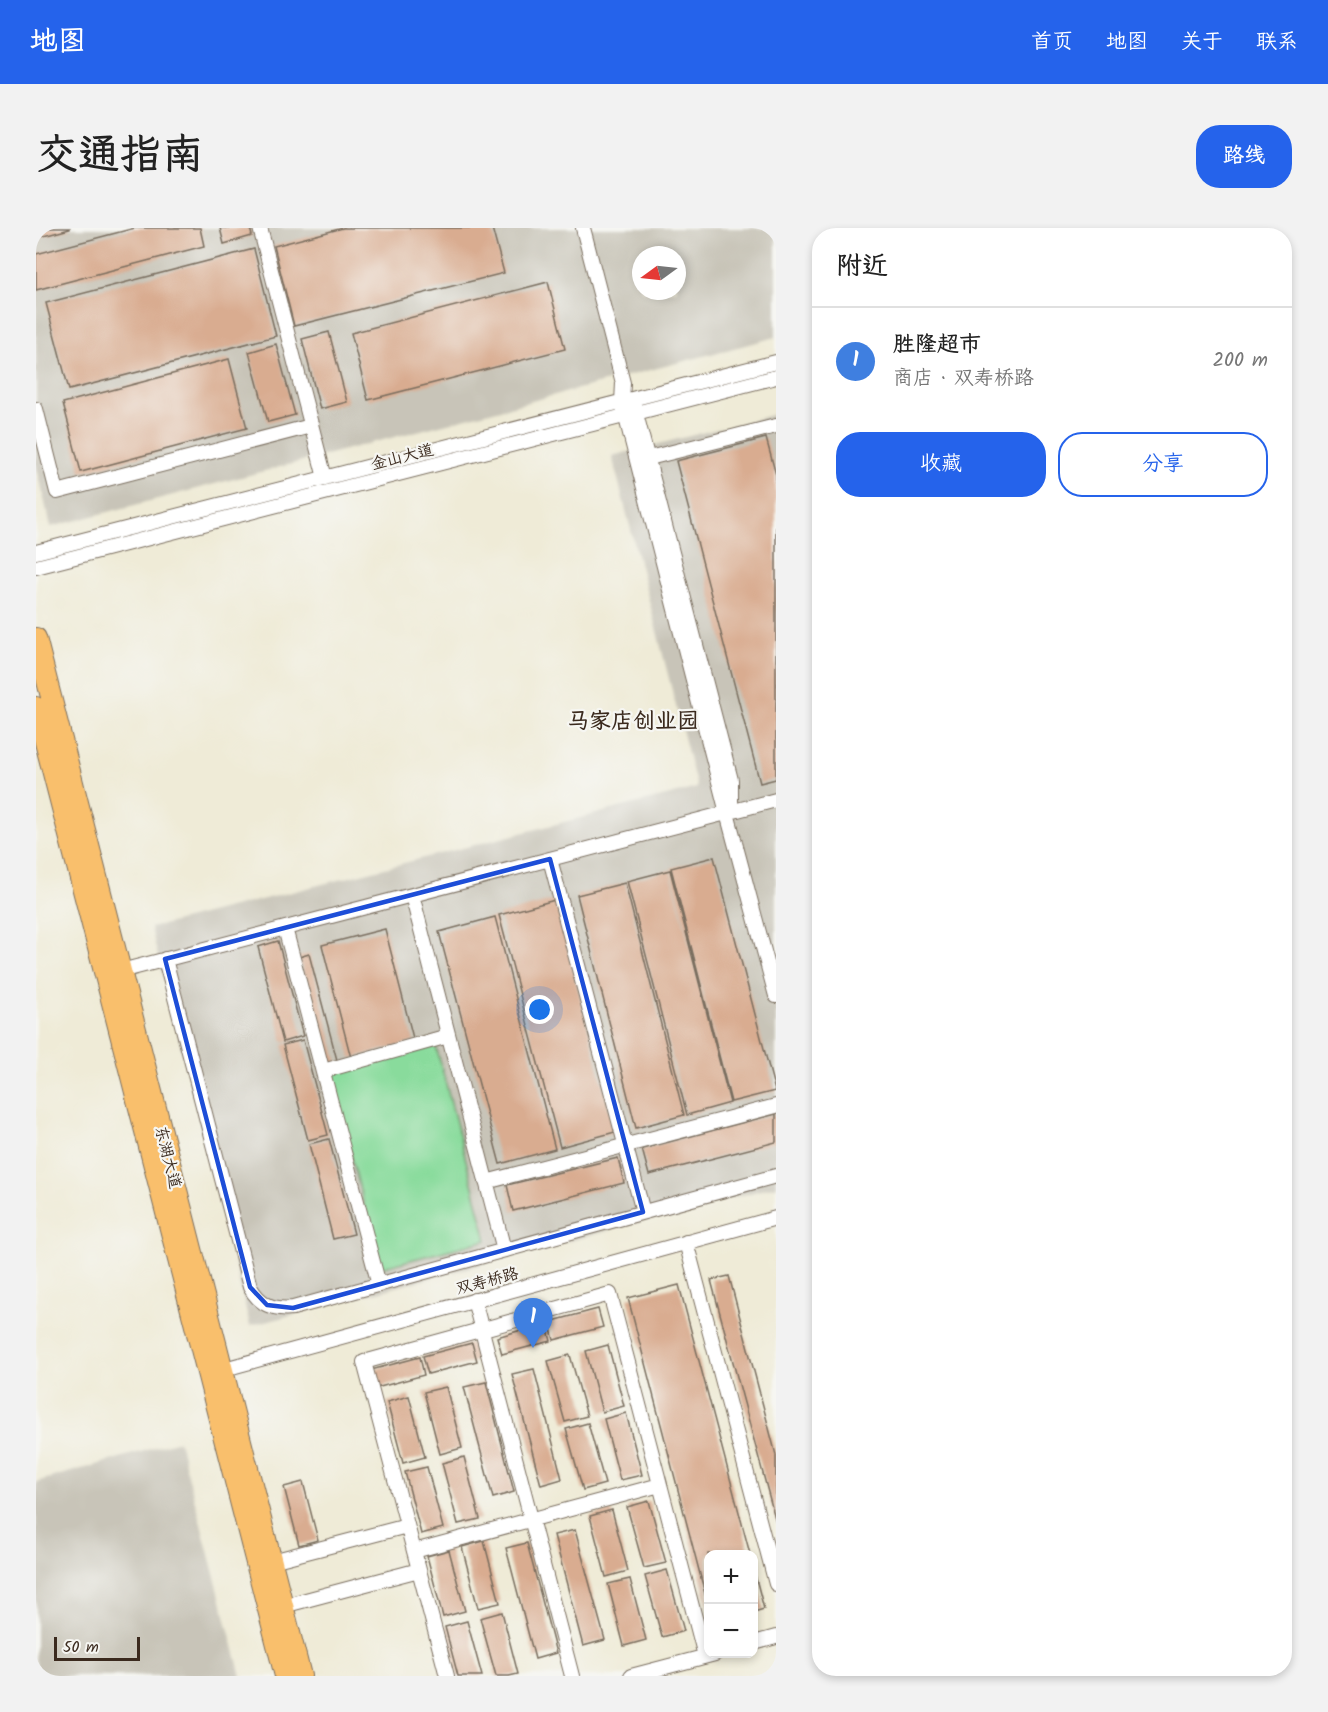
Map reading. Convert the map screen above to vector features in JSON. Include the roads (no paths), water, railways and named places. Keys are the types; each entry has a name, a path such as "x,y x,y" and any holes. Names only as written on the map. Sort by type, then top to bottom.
{"highway":[{"name":"东湖大道","path":"36,638 121,971 285,1676"},
{"name":"东湖大道","path":"36,707 215,1371 272,1561 301,1676"}],"street":[{"path":"260,228 325,478"},
{"path":"583,228 776,996"},
{"name":"金山大道","path":"36,567 629,407 776,362"},
{"name":"金山大道","path":"36,552 325,478 629,407 776,377"},
{"path":"36,409 57,492 311,426"},
{"path":"643,460 776,426"},
{"path":"121,971 776,801"},
{"path":"550,859 643,1212"},
{"path":"412,895 504,1250"},
{"path":"285,928 379,1285"},
{"path":"165,959 250,1287 256,1297 267,1305 281,1309 293,1308 776,1176"},
{"path":"323,1071 448,1036"},
{"path":"486,1182 776,1106"},
{"name":"双寿桥路","path":"215,1371 776,1218"},
{"path":"686,1242 776,1584"},
{"path":"447,1676 364,1362 609,1294 660,1485 704,1635"},
{"path":"474,1300 572,1676"},
{"path":"414,1551 660,1485"},
{"path":"272,1561 407,1526"},
{"path":"283,1606 419,1570"},
{"path":"758,1642 776,1637"},
{"path":"631,1676 704,1657"}],"place":[{"name":"胜隆超市","path":"533,1348"}],"district":[{"name":"马家店创业园","path":"633,720"}]}
